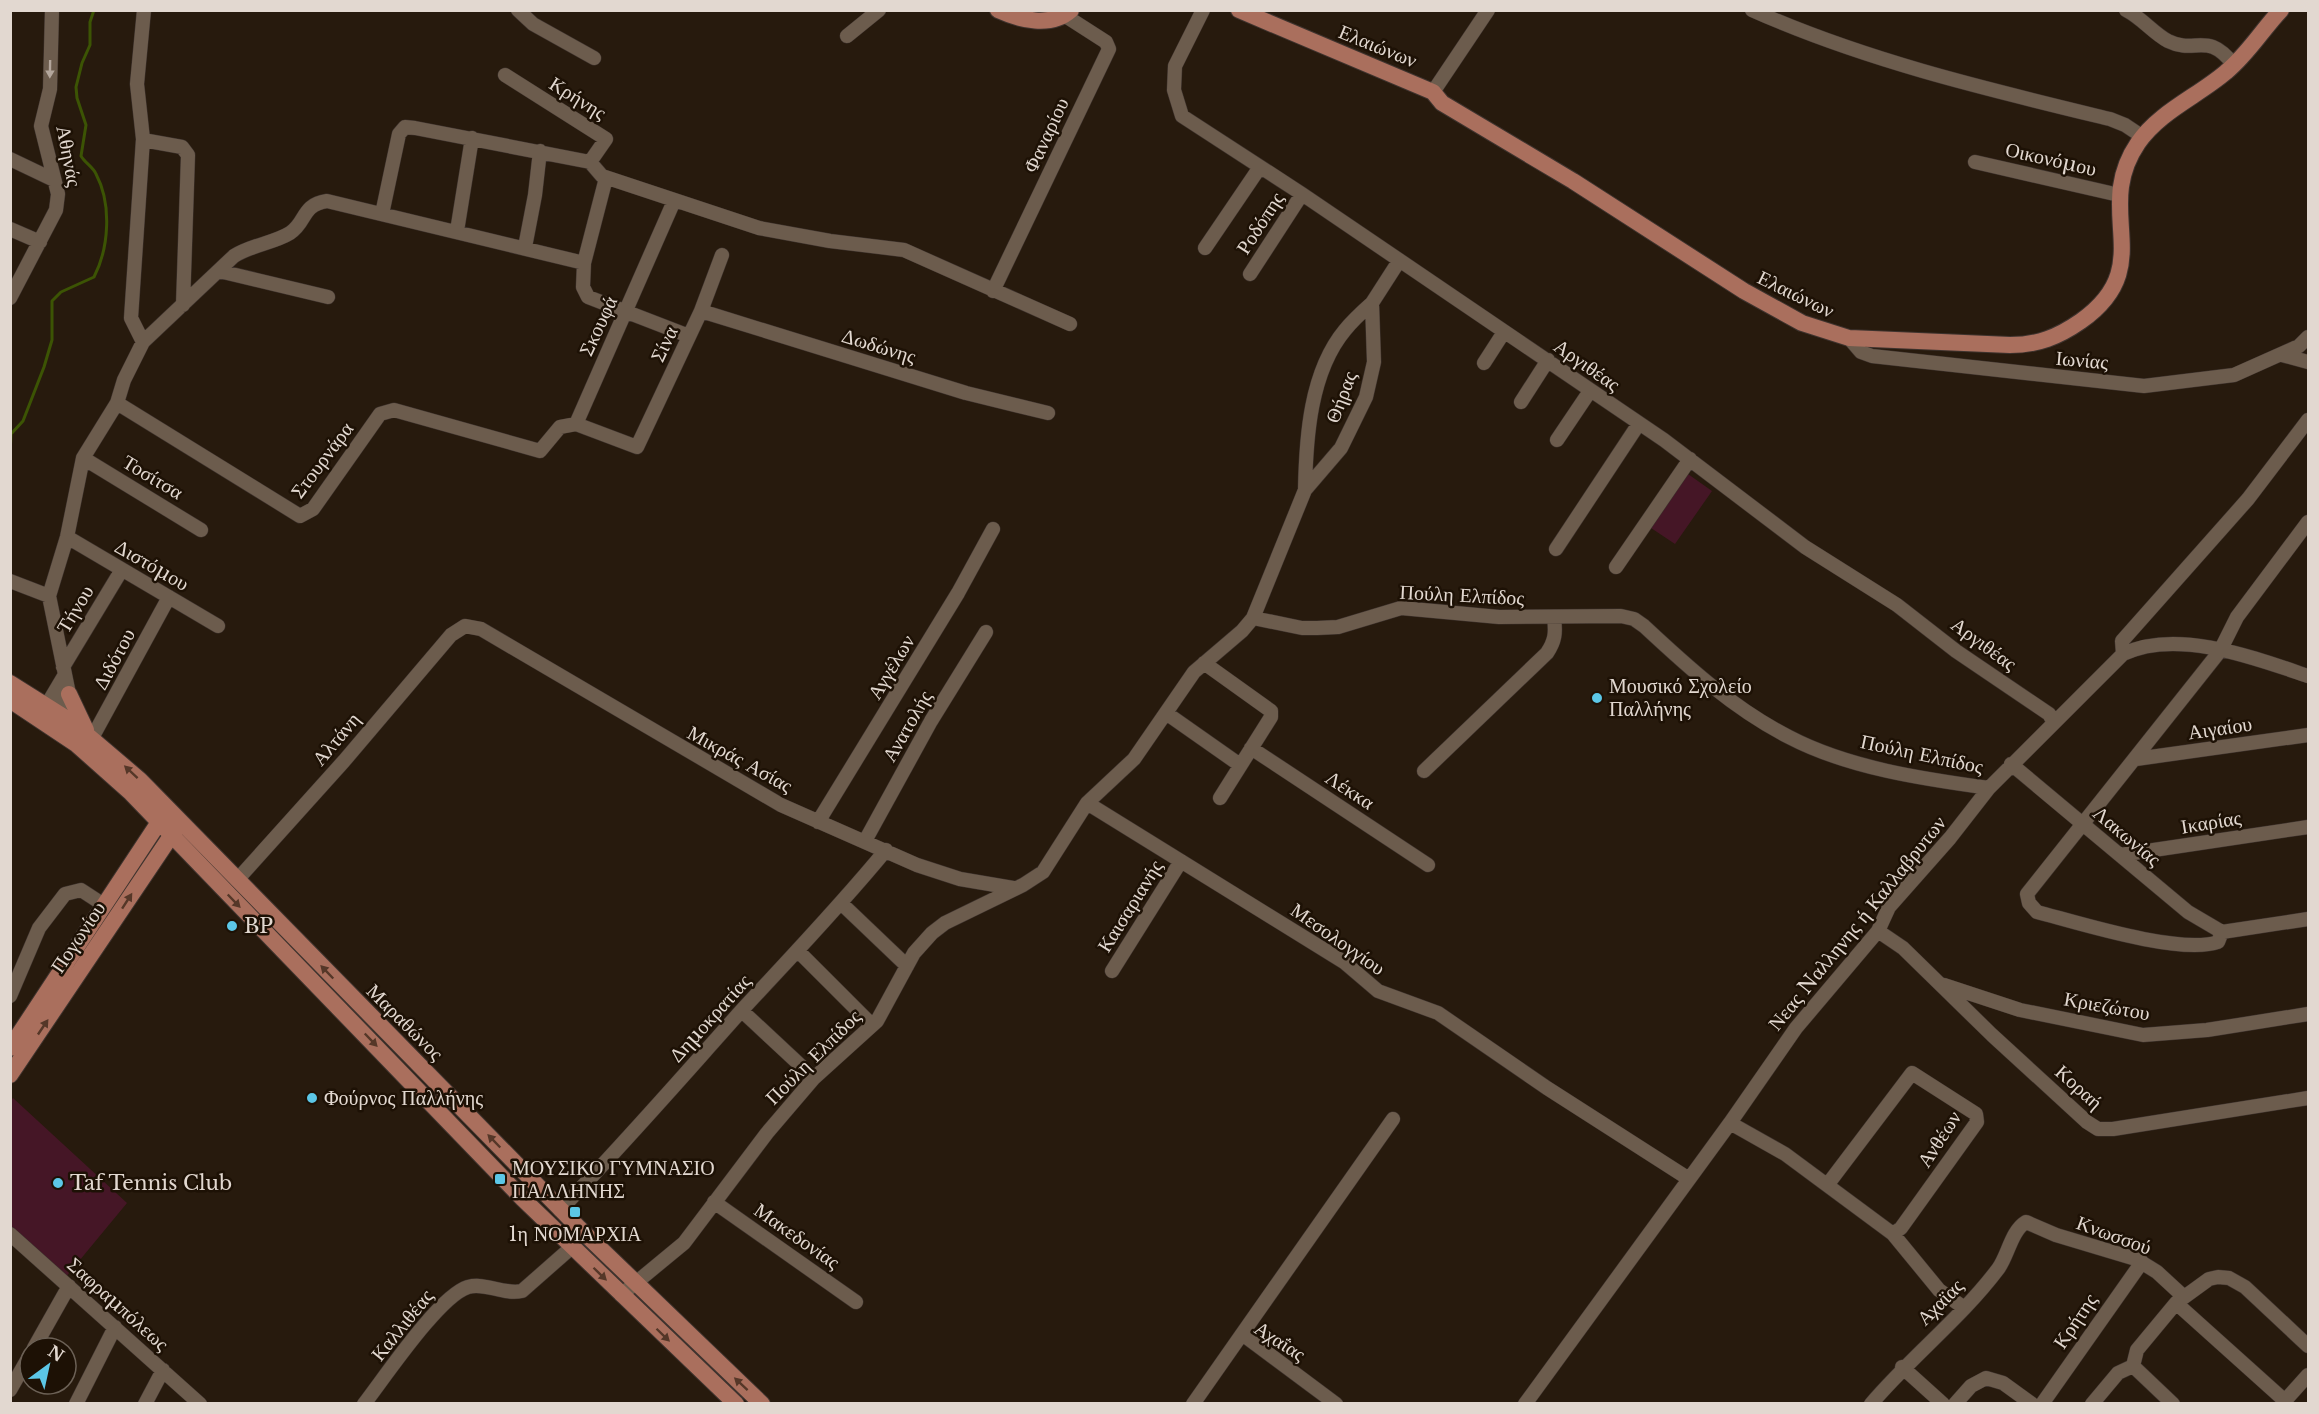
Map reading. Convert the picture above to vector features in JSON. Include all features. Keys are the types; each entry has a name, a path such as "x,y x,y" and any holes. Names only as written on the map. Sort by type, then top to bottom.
{"main road":[{"path":"998,10 1019,18 1038,20 1067,13"},
{"name":"Ελαιώνων","path":"1239,10 1433,92 1442,103 1573,181 1760,301 1802,324 1849,338 1997,345 2033,345 2050,339 2086,318 2108,298 2117,284 2123,256 2119,195 2125,168 2143,137 2161,119 2234,65 2281,10"},
{"name":"Μαραθώνος","path":"10,683 49,715 130,792 163,815"},
{"path":"69,694 78,717 92,738"},
{"name":"Μαραθώνος","path":"10,700 49,715 92,738 176,829 237,880 560,1210 762,1404"},
{"path":"130,792 138,804 142,819 139,850"},
{"name":"Πογωνίου","path":"10,1048 163,815"},
{"name":"Μαραθώνος","path":"176,829 194,859 572,1247 736,1404"},
{"name":"Πογωνίου","path":"10,1075 176,829"},
{"path":"149,867 170,854 180,854 194,859"}],"street":[{"name":"Αθηνάς","path":"10,298 56,210 58,194 41,126 50,89 52,10"},
{"path":"143,342 131,318 143,140 143,119 138,84 144,10"},
{"path":"518,10 533,24 594,58"},
{"path":"847,36 879,10"},
{"name":"Αργιθέας","path":"1203,10 1175,66 1174,90 1179,110 1186,118 1548,360 1638,425 1690,459 1805,547 1898,605 1956,651 2049,714 2054,721"},
{"path":"1433,92 1488,10"},
{"path":"1752,10 1821,39 1922,69 2110,119 2125,125 2143,137"},
{"path":"2126,10 2167,41 2179,44 2207,43 2224,52 2234,65"},
{"name":"Φαναρίου","path":"993,291 1109,49 1106,42 1067,13"},
{"name":"Κρήνης","path":"505,75 606,139 590,162"},
{"path":"382,214 402,128 414,128 590,162 596,172 606,178 759,228 830,241 904,250 1070,324"},
{"path":"457,231 472,138"},
{"path":"143,140 182,147 188,155 183,305"},
{"path":"525,247 536,195 540,151"},
{"path":"10,159 54,180"},
{"name":"Οικονόμου","path":"1975,162 2119,195"},
{"path":"1205,248 1260,167"},
{"path":"606,178 584,263 583,287 588,297 689,336"},
{"name":"Ροδόπης","path":"1250,274 1302,194"},
{"path":"49,715 69,694 49,596 67,537 83,458 117,403 124,380 143,342 234,256 249,247 290,233 308,208 318,202 327,201 584,263"},
{"name":"Σκουφά","path":"576,424 674,201"},
{"path":"10,229 40,243"},
{"name":"Σίνα","path":"576,424 637,447 701,311 722,255"},
{"name":"Θήρας","path":"1305,490 1305,453 1319,384 1331,351 1345,330 1371,303 1399,261"},
{"path":"219,271 328,297"},
{"name":"Θήρας","path":"1253,618 1305,490 1341,448 1366,397 1374,362 1371,303"},
{"name":"Δωδώνης","path":"701,311 966,393 1048,413"},
{"path":"1484,363 1504,332"},
{"name":"Ιωνίας","path":"1849,338 1857,349 1872,356 2144,386 2234,375 2282,355 2308,337"},
{"path":"2282,355 2308,362"},
{"path":"1521,402 1548,360"},
{"path":"1557,440 1590,390"},
{"name":"Στουρνάρα","path":"117,403 300,516 313,509 380,414 387,411 394,410 540,451 560,427 576,424"},
{"path":"2123,654 2122,641 2248,499 2308,420"},
{"path":"1556,549 1638,425"},
{"name":"Τοσίτσα","path":"83,458 201,530"},
{"path":"1616,567 1690,459"},
{"path":"2308,522 2237,617 2220,651 2027,894 2029,903 2037,912 2129,936 2204,947 2218,942 2222,932 2308,919"},
{"name":"Αγγέλων","path":"818,822 940,623 993,530"},
{"name":"Διστόμου","path":"67,537 121,571 218,626"},
{"name":"Τήνου","path":"49,715 64,672 121,571"},
{"path":"10,581 49,596"},
{"name":"Διδότου","path":"92,738 169,597"},
{"name":"Πούλη Ελπίδος","path":"621,1295 684,1243 767,1133 814,1078 872,1025 882,1013 907,966 932,933 945,923 1023,885 1043,872 1087,803 1134,759 1184,684 1203,663 1242,632 1253,618 1302,628 1317,628 1338,627 1388,610 1413,608 1499,617 1622,616 1634,619 1733,703 1789,737 1856,761 1989,788"},
{"path":"1424,771 1546,653 1554,642 1556,631 1554,618"},
{"name":"Μικράς Ασίας","path":"465,626 481,629 669,742 781,805 938,872 1013,888"},
{"name":"Αλτάνη","path":"237,880 344,761 444,643 465,626"},
{"name":"Ανατολής","path":"865,840 931,721 986,632"},
{"name":"Νεας Nαλληνης ή Καλλαβρυτων","path":"1525,1404 1730,1123 1796,1028 1878,931 1889,908 1933,860 1989,788 2011,764 2123,654 2141,647 2173,644 2256,659 2308,676"},
{"path":"1203,663 1270,708 1271,717 1220,798"},
{"path":"1166,713 1240,765"},
{"name":"Αιγαίου","path":"2136,759 2308,735"},
{"name":"Λέκκα","path":"1251,748 1428,865"},
{"name":"Λακωνίας","path":"2011,764 2188,912 2222,932"},
{"name":"Μεσολογγίου","path":"1087,803 1344,962 1378,991 1438,1013 1689,1179"},
{"name":"Ικαρίας","path":"2120,855 2308,827"},
{"name":"Δημοκρατίας","path":"560,1210 626,1142 742,1011 842,904 886,850"},
{"name":"Καισαριανής","path":"1112,971 1181,861"},
{"path":"10,996 39,928 65,894 81,890 104,905"},
{"path":"842,904 907,966"},
{"name":"Κοραή","path":"1878,931 1903,948 2087,1122 2098,1129 2113,1129 2308,1098"},
{"path":"798,951 872,1025"},
{"name":"Κριεζώτου","path":"1938,983 2020,1010 2143,1035 2218,1029 2308,1014"},
{"path":"742,1011 814,1078"},
{"name":"Ανθέων","path":"1828,1184 1912,1073 1976,1114 1977,1122 1901,1228 1893,1234"},
{"path":"1242,1334 1393,1119"},
{"path":"1730,1123 1755,1134 1828,1184 1893,1234 1939,1290 1963,1306"},
{"name":"Μακεδονίας","path":"714,1202 856,1302"},
{"name":"Κνωσσού","path":"2026,1222 2056,1235 2142,1262 2283,1402"},
{"name":"Αχαϊας","path":"1871,1404 1902,1367 2000,1267 2017,1231 2026,1222"},
{"name":"Σαφραμπόλεως","path":"10,1234 200,1404"},
{"name":"Καλλιθέας","path":"364,1404 451,1296 472,1286 512,1292 522,1291 572,1247"},
{"name":"Κρήτης","path":"2042,1404 2142,1262"},
{"path":"2133,1366 2137,1350 2180,1299 2209,1279 2229,1278 2245,1287 2308,1346"},
{"path":"41,1336 69,1286"},
{"path":"75,1404 115,1327"},
{"name":"Αχαΐας","path":"1193,1404 1242,1334 1336,1404"},
{"path":"2092,1404 2118,1373 2133,1366"},
{"path":"2133,1366 2173,1404"},
{"path":"1902,1367 1943,1404"},
{"path":"145,1404 162,1370"},
{"path":"2283,1402 2308,1375"},
{"path":"10,1390 18,1376"},
{"path":"1955,1404 1971,1386 1986,1378 2003,1383 2032,1404"}],"shaded area":[{"path":"1688,474 1712,491 1675,544 1651,528"},
{"name":"Taf Tennis Club","path":"13,1098 127,1203 65,1278 11,1228 10,1102"}],"waterway":[{"path":"10,456 11,434 23,421 52,340 52,301 61,292 94,277 103,253 107,226 105,199 95,172 81,156 86,125 77,98 76,87 82,63 90,45 90,22 94,10"}],"place":[{"name":"Μουσικό Σχολείο Παλλήνης","path":"1597,698"},
{"name":"BP","path":"232,926"},
{"name":"Φούρνος Παλλήνης","path":"312,1098"},
{"name":"ΜΟΥΣΙΚΟ ΓΥΜΝΑΣΙΟ ΠΑΛΛΗΝΗΣ","path":"500,1179"},
{"name":"Taf Tennis Club","path":"58,1183"},
{"name":"1η ΝΟΜΑΡΧΙΑ","path":"575,1212"}]}
